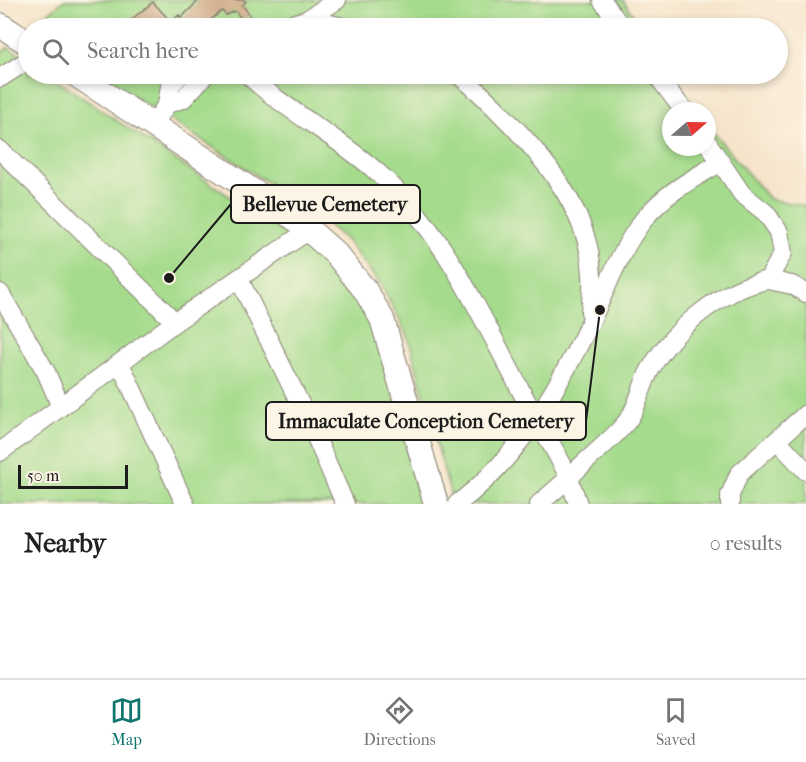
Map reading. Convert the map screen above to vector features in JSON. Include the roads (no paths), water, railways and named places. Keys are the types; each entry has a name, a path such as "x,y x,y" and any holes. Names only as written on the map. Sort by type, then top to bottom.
{"main road":[{"path":"0,25 18,37"},
{"path":"96,84 161,114 309,230 336,254 365,290 382,319 436,504"}],"lane":[{"path":"310,18 337,0"},
{"path":"602,0 615,18"},
{"path":"0,78 18,66"},
{"path":"161,114 172,84"},
{"path":"161,114 183,99 197,84"},
{"path":"260,84 378,172 420,215 460,276 536,420 556,450 579,504"},
{"path":"468,84 534,149 565,190 578,216 592,274 590,324"},
{"path":"664,84 677,102"},
{"path":"0,150 175,322"},
{"path":"716,155 742,194 766,213 780,232 783,253 768,280"},
{"path":"457,504 477,489 536,420 554,392 590,324 628,242 645,218 665,197 721,162"},
{"path":"0,452 175,322 309,230"},
{"path":"239,279 345,504"},
{"path":"539,504 569,478 629,418 650,369 684,328 705,310 736,291 768,280 792,285 806,293"},
{"path":"0,293 46,372 61,407"},
{"path":"120,363 185,504"},
{"path":"730,504 730,495 739,474 806,414"},
{"path":"777,440 806,471"}],"place":[{"name":"Bellevue Cemetery","path":"169,278"},
{"name":"Immaculate Conception Cemetery","path":"600,310"}]}
